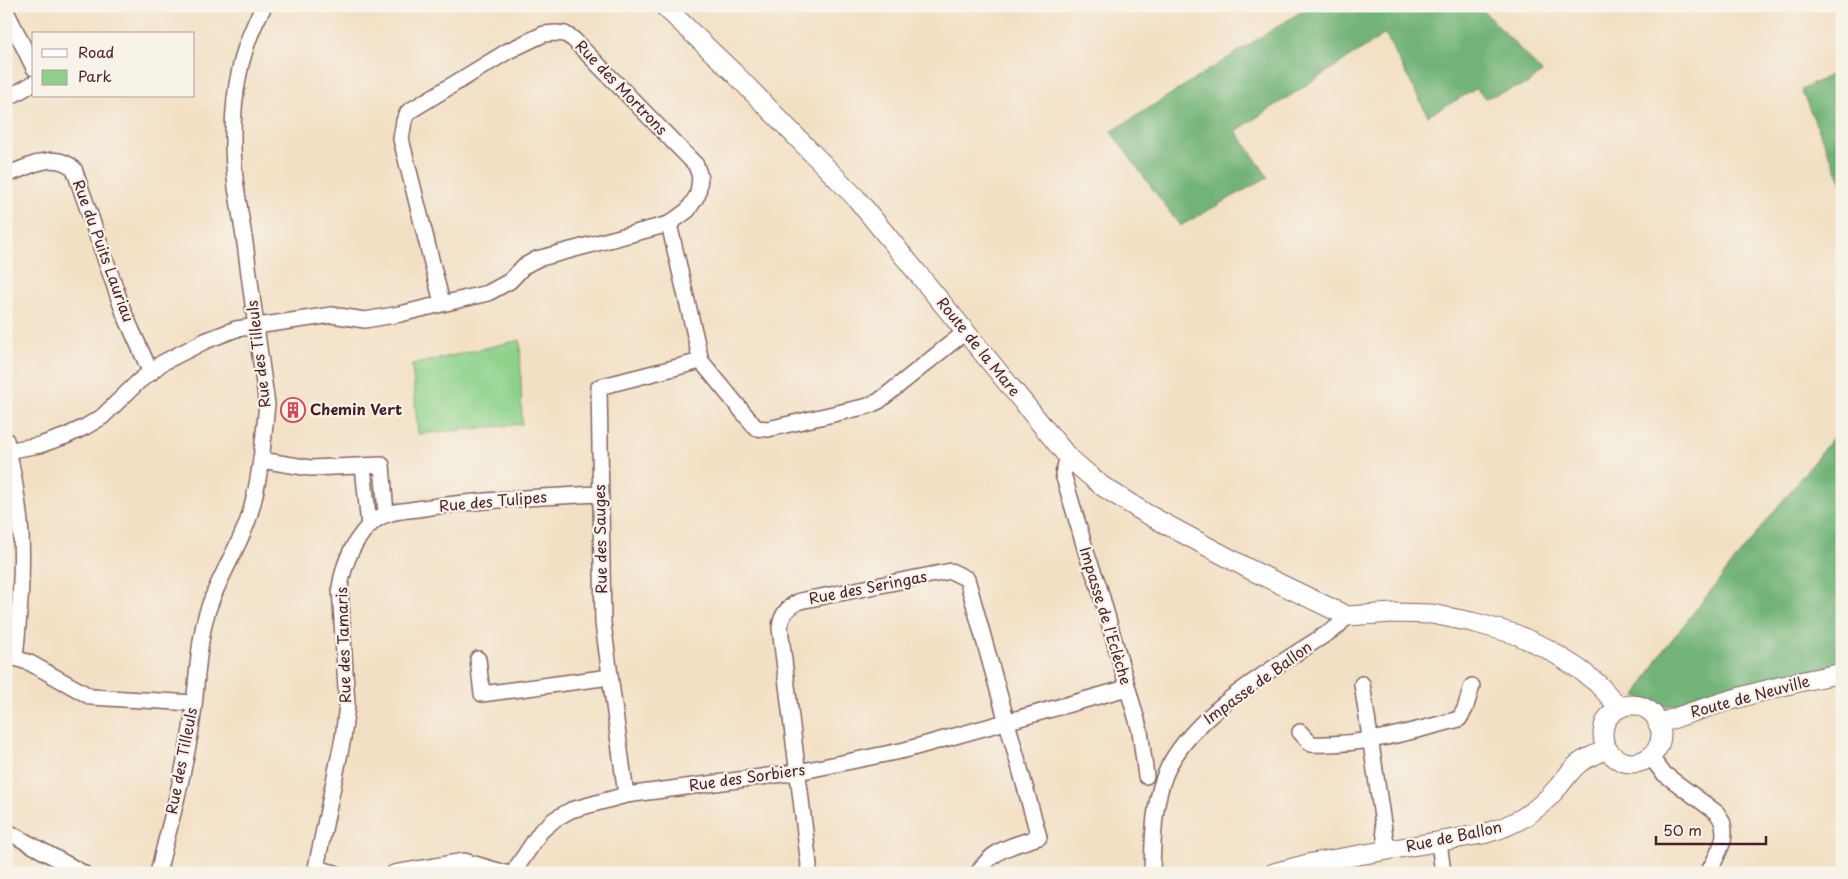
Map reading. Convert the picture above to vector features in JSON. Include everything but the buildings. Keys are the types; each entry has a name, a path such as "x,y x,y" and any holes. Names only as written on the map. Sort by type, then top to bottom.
{"street":[{"name":"Rue des Tilleuls","path":"158,873 192,722 205,620 213,596 247,523 257,485 261,460 267,404 236,185 234,101 242,62 257,18 264,6"},
{"name":"Route de la Mare","path":"664,6 735,74 856,198 1068,457 1102,486 1145,513 1251,570 1347,616"},
{"path":"9,10 32,63"},
{"name":"Rue des Mortrons","path":"7,447 40,445 84,428 102,417 162,363 205,340 236,328 332,315 365,320 442,303 488,292 510,280 524,266 537,259 669,224 688,210 698,194 700,177 696,164 566,34 544,34 508,51 408,112 401,139 442,303"},
{"path":"6,98 32,84"},
{"name":"Rue du Puits Lauriau","path":"6,175 46,160 58,160 69,164 74,169 124,313 151,372"},
{"path":"669,224 701,361 756,428 768,429 868,406 879,401 965,332"},
{"name":"Rue des Sauges","path":"626,795 603,623 599,387 701,361"},
{"path":"7,447 16,490 21,536 20,578 11,658 30,663 91,697 194,703"},
{"name":"Impasse de l'Eclèche","path":"1068,457 1063,474 1088,558 1098,584 1140,731 1146,776"},
{"path":"261,460 310,468 382,465 386,514"},
{"path":"363,466 369,526"},
{"name":"Rue des Tulipes","path":"369,526 386,514 464,504 600,494"},
{"name":"Rue des Tamaris","path":"335,873 316,868 348,705 340,588 342,571 349,554 369,526"},
{"name":"Rue des Seringas","path":"798,772 780,628 784,614 793,604 800,601 951,571 967,579 1008,722"},
{"path":"1347,616 1393,613 1432,614 1472,622 1515,634 1546,648 1579,669 1597,683 1620,708"},
{"name":"Impasse de Ballon","path":"1152,873 1156,816 1161,791 1170,765 1182,745 1197,727 1220,707 1337,627 1347,616"},
{"path":"478,659 482,694 610,677"},
{"name":"Route de Neuville","path":"1658,724 1704,707 1799,682 1842,673"},
{"path":"1362,684 1387,850"},
{"path":"1300,732 1311,744 1333,745 1424,728 1458,719 1465,709 1472,686"},
{"name":"Rue des Sorbiers","path":"513,873 542,830 555,819 571,810 626,795 798,772 905,750 1127,688"},
{"path":"1631,705 1642,707 1650,712 1658,724 1660,740 1656,750 1650,756 1638,762 1625,762 1614,757 1606,748 1603,736 1605,723 1612,713 1620,708 1631,705"},
{"path":"978,873 987,859 995,853 1039,837 1008,722"},
{"name":"Rue de Ballon","path":"1274,873 1312,863 1495,831 1525,818 1543,803 1577,764 1600,754 1606,748"},
{"path":"1650,756 1663,773 1717,813 1722,819 1725,827 1722,846 1708,873"},
{"path":"798,772 809,865 808,873"},
{"path":"6,831 83,873"},
{"path":"1439,842 1443,873"},
{"path":"394,873 464,861 505,873"}],"green space":[{"path":"1310,6 1479,6 1542,72 1527,84 1485,98 1476,89 1428,116 1385,34 1236,131 1268,177 1180,226 1111,132"},
{"path":"1842,69 1842,183 1801,90"},
{"path":"520,340 522,424 418,434 412,365"},
{"path":"1842,426 1842,663 1664,707 1636,696 1662,652"}],"place":[{"name":"Chemin Vert","path":"293,410"}]}
